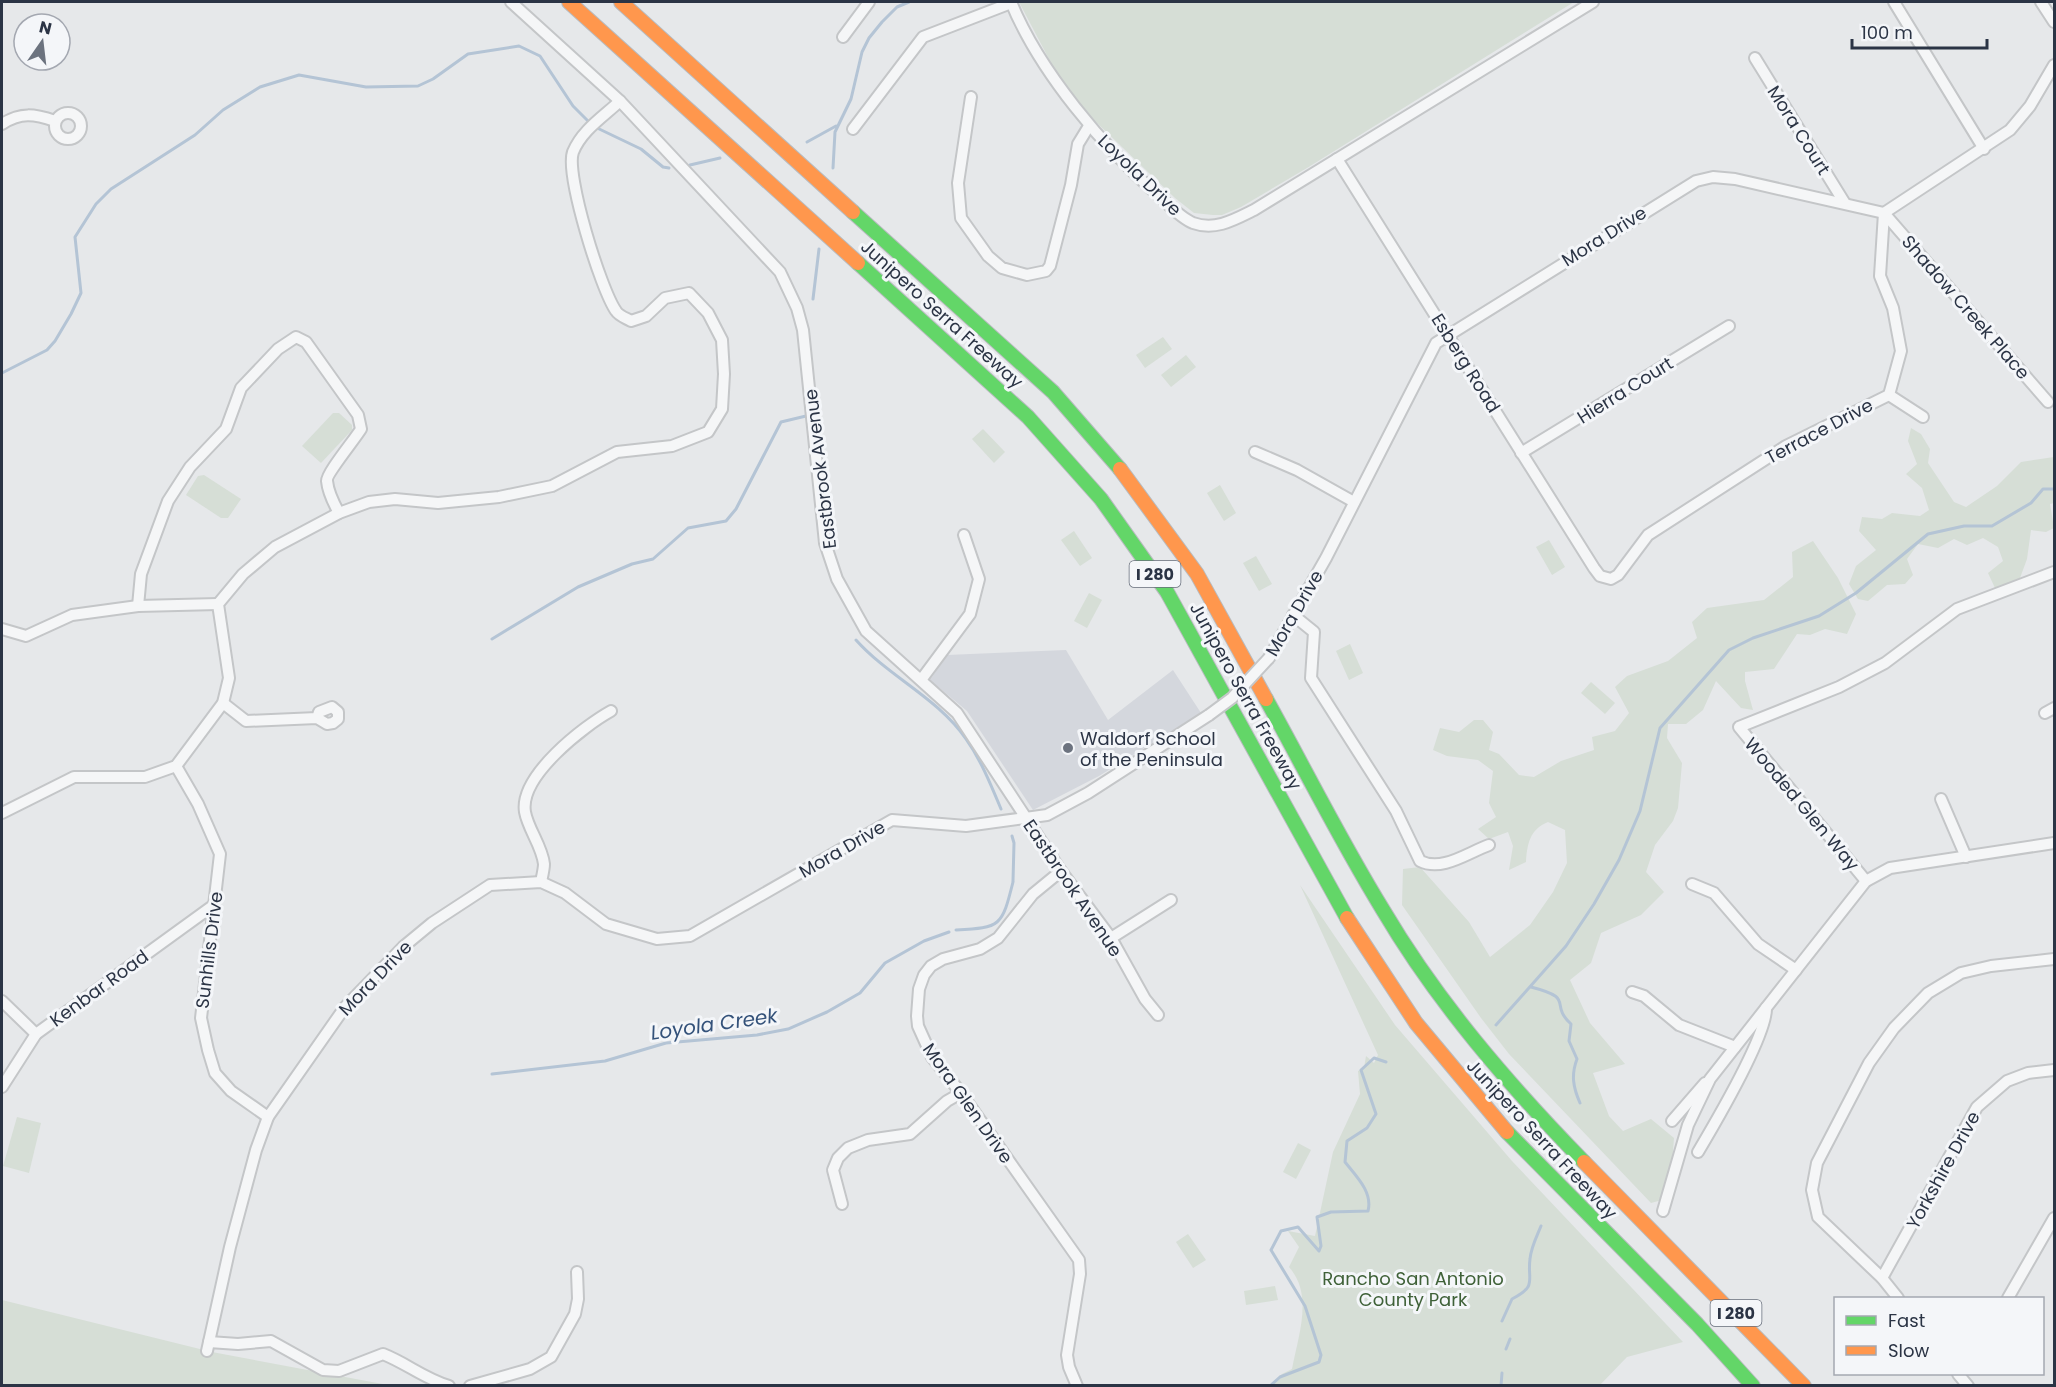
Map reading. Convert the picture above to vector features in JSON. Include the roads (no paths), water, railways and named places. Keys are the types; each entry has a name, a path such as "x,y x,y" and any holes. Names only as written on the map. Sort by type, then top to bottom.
{"highway":[{"name":"Junipero Serra Freeway","path":"569,2 988,379 1066,457 1128,535 1167,592 1352,927 1386,980 1490,1115 1753,1386"},
{"name":"Junipero Serra Freeway","path":"621,2 1011,352 1053,392 1122,470 1165,525 1197,574 1383,911 1414,961 1502,1074 1804,1386"}],"street":[{"name":"Eastbrook Avenue","path":"511,2 620,102 780,272 797,308 803,330 825,543 837,579 866,632 957,713 1061,871 1112,938 1145,999 1158,1015"},
{"path":"843,37 869,2"},
{"name":"Loyola Drive","path":"853,129 923,37 1011,2 1050,73 1089,126 1151,189 1182,216 1192,223 1216,226 1236,219 1337,159 1593,2"},
{"path":"1894,2 1984,149"},
{"path":"2041,2 2055,22"},
{"name":"Mora Court","path":"1755,58 1844,202"},
{"path":"1884,213 1984,149 2022,117 2055,65"},
{"path":"971,97 958,183 960,218 994,263 1015,273 1036,274 1050,266 1071,185 1078,144 1089,126"},
{"path":"2,813 74,777 144,777 176,766 223,703 229,678 218,604 243,574 275,547 339,513 369,502 395,499 438,503 500,497 552,486 616,452 672,446 708,432 722,409 724,374 722,340 708,313 689,293 665,298 646,316 631,321 617,313 589,240 572,178 572,154 583,134 620,102"},
{"path":"2,124 15,115 39,116 55,121"},
{"name":"Esberg Road","path":"1337,159 1594,568"},
{"name":"Mora Drive","path":"449,1386 427,1379 403,1362 383,1354 339,1371 323,1370 271,1341 208,1346 230,1247 256,1150 268,1117 345,1006 403,947 432,923 490,885 541,882 565,892 606,924 657,939 690,936 892,820 966,826 1027,820 1047,815 1088,793 1209,715 1232,698 1269,658 1354,502 1436,343 1695,181 1713,177 1735,179 1844,202 1884,213"},
{"name":"Terrace Drive","path":"1594,568 1600,576 1616,578 1648,535 1786,446 1889,394 1901,351 1893,308 1880,276 1884,213"},
{"name":"Shadow Creek Place","path":"1884,213 2048,402"},
{"name":"Hierra Court","path":"1521,453 1729,326"},
{"path":"138,606 141,574 168,501 190,467 226,429 241,388 278,349 296,337 306,342 358,416 361,429 326,480 339,513"},
{"path":"1889,394 1923,417"},
{"path":"1255,453 1297,470 1354,502"},
{"path":"921,680 970,614 979,579 964,535"},
{"name":"Wooded Glen Way","path":"1866,881 1739,727 1839,687 1885,663 1957,609 2055,572"},
{"path":"2,629 26,636 72,615 138,606 218,604"},
{"path":"1293,615 1314,632 1311,678 1396,811 1419,861 1430,866 1441,865 1489,845"},
{"path":"223,703 246,721 317,718"},
{"path":"541,882 544,863 525,811 526,794 546,763 591,722 611,711"},
{"name":"Sunhills Drive","path":"176,766 198,804 220,854 201,1018 208,1050 215,1073 231,1091 268,1117"},
{"path":"1941,799 1966,857"},
{"path":"1672,1121 1686,1101 1710,1079 1736,1047 1866,881 1890,868 2054,844"},
{"name":"Mora Glen Drive","path":"1061,871 1033,894 998,938 980,949 943,959 932,966 924,975 918,995 918,1026 932,1057 961,1093 1079,1260 1079,1284 1067,1355 1077,1386"},
{"path":"1692,884 1714,893 1752,938 1796,970"},
{"path":"1112,938 1171,900"},
{"name":"Kenbar Road","path":"2,1087 36,1034 214,905"},
{"path":"1896,1297 1882,1278 1818,1216 1812,1190 1817,1162 1869,1063 1894,1028 1928,993 1961,973 1991,966 2055,959"},
{"path":"1632,992 1644,996 1679,1025 1736,1047"},
{"path":"2,1001 36,1034"},
{"path":"1698,1152 1765,1022 1766,1008"},
{"name":"Yorkshire Drive","path":"1882,1278 1977,1107 2007,1081 2028,1073 2055,1070"},
{"path":"1663,1211 1688,1125 1710,1079"},
{"path":"842,1204 833,1170 838,1158 848,1148 868,1140 910,1134 947,1101 961,1093"},
{"path":"2009,1297 2055,1218"},
{"path":"470,1386 530,1369 551,1357 575,1314 578,1299 576,1272"}],"waterway":[{"name":"Loyola Creek","path":"833,168 835,132 851,99 862,52 869,38 882,22 897,7 909,2"},
{"path":"2,373 47,350 71,314 81,293 75,237 96,204 111,189 195,135 223,110 260,87 299,75 366,87 418,86 433,79 468,54 519,46 540,56 573,106 590,123"},
{"path":"807,142 836,126"},
{"path":"595,127 641,149 663,167 669,168"},
{"path":"690,165 720,158"},
{"name":"Loyola Creek","path":"813,299 819,249"},
{"path":"492,639 578,587 632,564 653,559 688,528 726,521 736,509 781,422 806,416"},
{"path":"1496,1025 1566,946 1594,904 1619,860 1640,811 1660,728 1729,650 1753,638 1819,616 1856,593 1928,534 1964,526 1992,526 2031,503 2043,489 2054,489"},
{"name":"Loyola Creek","path":"856,640 955,724 976,755 1001,809"},
{"name":"Loyola Creek","path":"1012,836 1014,843 1013,881"},
{"name":"Loyola Creek","path":"956,930 982,928 997,922 1006,908 1013,882"},
{"name":"Loyola Creek","path":"492,1074 605,1061 666,1043 757,1035 788,1029 827,1012 860,993 885,963 924,941 949,932"},
{"path":"1531,987 1558,998 1562,1011 1571,1024 1569,1041 1577,1059 1574,1081 1580,1103"},
{"path":"1270,1386 1280,1377 1319,1362 1321,1355 1305,1306 1271,1250 1281,1231 1298,1227 1319,1251 1321,1246 1317,1217 1331,1212 1368,1211 1366,1191 1345,1162 1347,1141 1367,1128 1376,1114 1361,1070 1374,1058 1386,1062"},
{"path":"1502,1321 1512,1299 1525,1290 1530,1282 1531,1255 1541,1226"},
{"path":"1506,1349 1510,1339"},
{"path":"1501,1386 1502,1373"}],"place":[{"name":"Waldorf School of the Peninsula","path":"1068,748"}],"park label":[{"name":"Rancho San Antonio County Park","path":"1413,1288"}]}
